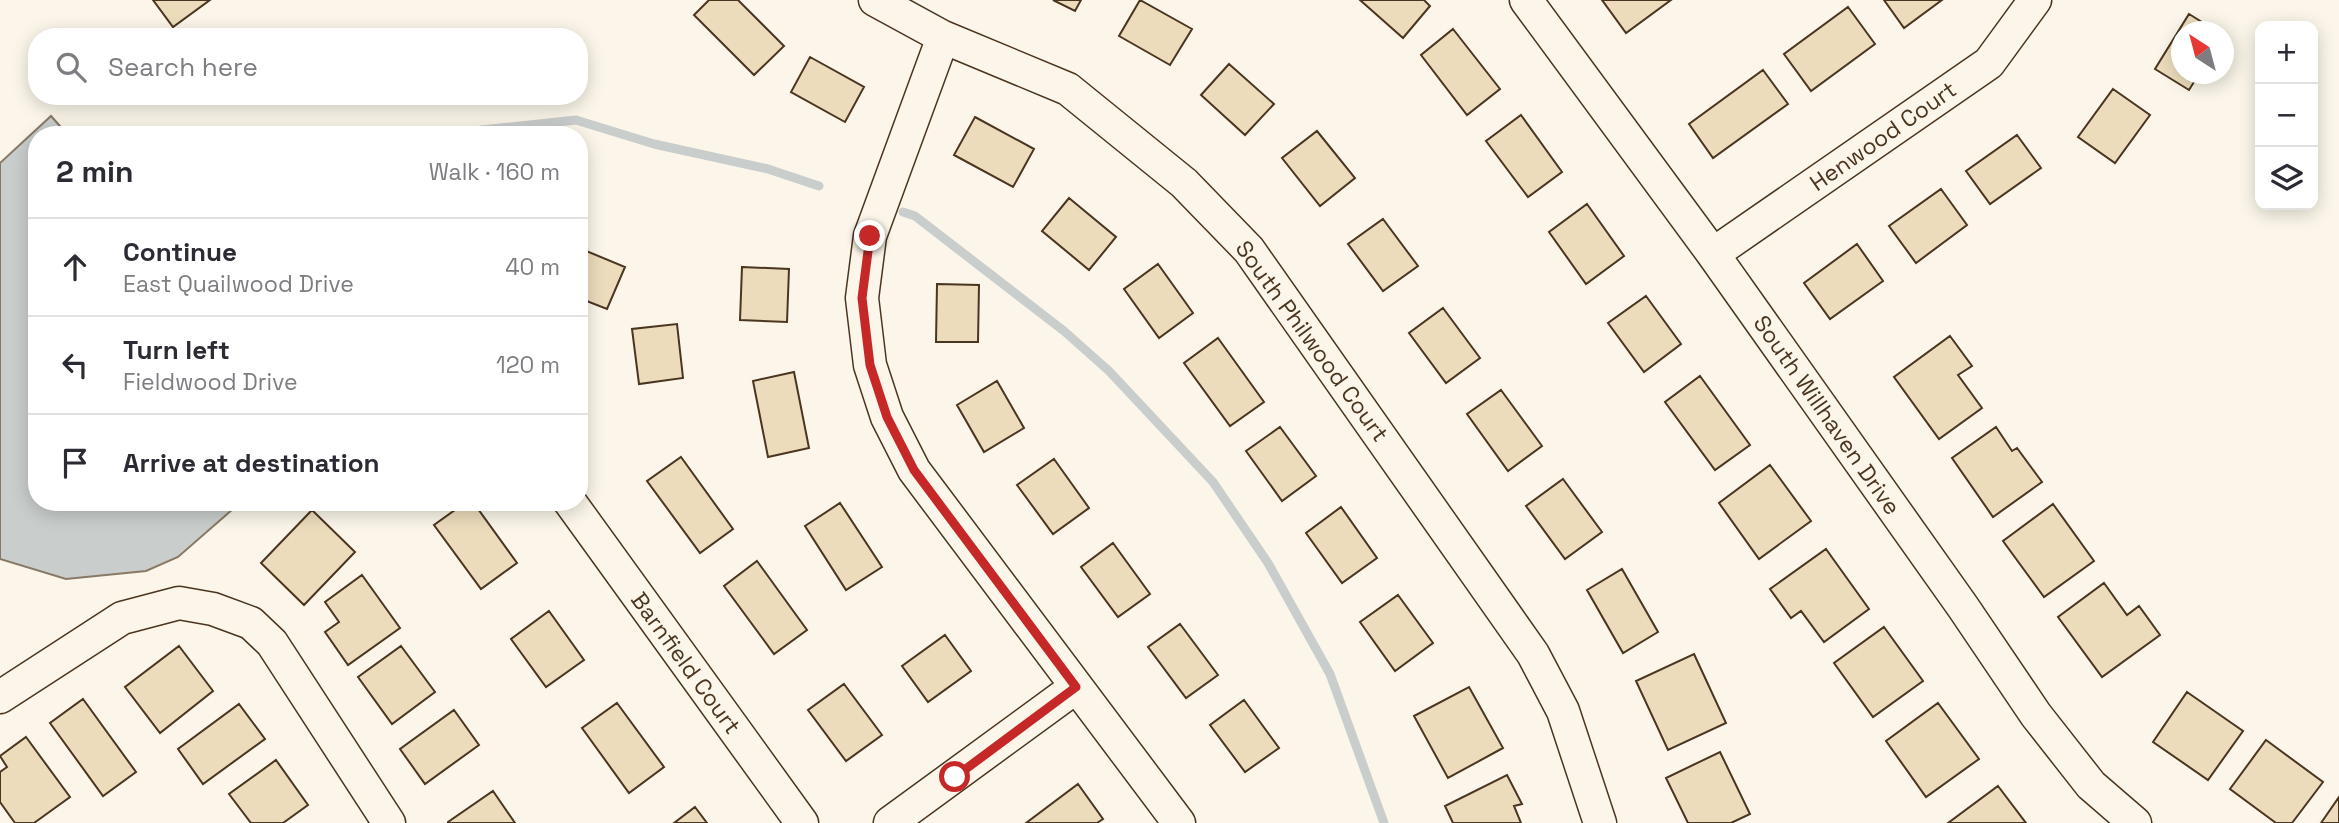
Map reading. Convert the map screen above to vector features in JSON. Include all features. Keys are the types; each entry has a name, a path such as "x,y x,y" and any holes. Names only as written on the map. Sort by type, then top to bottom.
{"street":[{"name":"South Philwood Court","path":"875,0 943,37 1068,89 1184,183 1249,250 1533,654 1563,711 1600,823"},
{"name":"South Willhaven Drive","path":"1526,0 1713,254 1963,607 2036,715 2091,785 2135,823"},
{"name":"Henwood Court","path":"1713,254 1989,63 2035,0"},
{"path":"943,37 870,236 862,298 870,365 887,417 914,470 1179,823"},
{"name":"Barnfield Court","path":"577,511 802,823"},
{"path":"0,697 122,618 179,603 213,609 251,623 272,643 381,820"},
{"path":"890,823 1076,687"}],"shaded area":[{"path":"51,116 60,126 40,126"},
{"path":"28,137 28,511 231,511 178,557 146,571 66,579 0,559 0,163"}],"building":[{"path":"153,0 210,0 173,27"},
{"path":"709,0 738,0 784,46 754,75 694,15"},
{"path":"1053,0 1081,0 1075,11"},
{"path":"1140,0 1192,29 1170,65 1119,36"},
{"path":"1360,0 1424,0 1430,6 1403,38"},
{"path":"1602,0 1671,0 1626,33"},
{"path":"1884,0 1942,0 1904,28"},
{"path":"1848,7 1875,44 1811,91 1784,54"},
{"path":"2189,14 2200,21 2185,21"},
{"path":"1453,29 1500,89 1467,115 1421,55"},
{"path":"2171,43 2171,79 2155,69"},
{"path":"810,57 864,87 845,122 791,92"},
{"path":"1229,64 1274,104 1245,135 1201,95"},
{"path":"1763,70 1788,104 1713,158 1689,124"},
{"path":"2179,84 2193,84 2189,90"},
{"path":"2113,89 2150,115 2115,163 2078,137"},
{"path":"1521,115 1562,172 1528,197 1486,141"},
{"path":"975,117 1034,149 1013,187 954,155"},
{"path":"1317,131 1355,178 1320,206 1282,158"},
{"path":"2017,135 2041,168 1990,204 1966,171"},
{"path":"1941,189 1967,225 1916,263 1889,226"},
{"path":"1069,198 1116,237 1089,270 1042,231"},
{"path":"1587,204 1624,256 1586,284 1549,232"},
{"path":"1383,219 1418,266 1383,291 1348,244"},
{"path":"1857,244 1883,281 1830,319 1804,283"},
{"path":"588,252 625,267 607,309 588,302"},
{"path":"1158,264 1193,313 1159,338 1124,289"},
{"path":"742,267 789,269 787,322 740,320"},
{"path":"937,284 979,285 978,342 936,342"},
{"path":"1646,296 1681,344 1644,372 1608,323"},
{"path":"1443,308 1480,358 1446,383 1409,333"},
{"path":"677,324 683,378 639,384 632,329"},
{"path":"1950,336 1972,366 1958,375 1982,408 1939,439 1894,377"},
{"path":"1218,338 1264,402 1230,426 1184,363"},
{"path":"794,372 809,448 768,457 753,381"},
{"path":"1700,376 1750,445 1715,470 1665,402"},
{"path":"997,381 1024,428 984,452 957,405"},
{"path":"1501,390 1542,446 1508,471 1467,414"},
{"path":"1280,427 1316,476 1282,501 1246,451"},
{"path":"1996,427 2012,451 2017,448 2042,482 1993,517 1952,458"},
{"path":"681,457 733,529 700,553 647,481"},
{"path":"1054,459 1089,508 1053,534 1017,485"},
{"path":"1770,465 1811,521 1759,559 1719,503"},
{"path":"1563,479 1602,532 1565,559 1526,506"},
{"path":"840,503 882,567 846,590 805,526"},
{"path":"2053,504 2094,561 2044,597 2003,541"},
{"path":"1341,507 1377,558 1342,583 1306,533"},
{"path":"311,511 355,552 304,605 261,563"},
{"path":"453,511 479,511 517,563 481,589 434,525"},
{"path":"1113,543 1150,594 1118,617 1081,567"},
{"path":"1826,549 1869,609 1824,642 1801,611 1791,618 1770,589"},
{"path":"757,561 807,630 774,654 724,586"},
{"path":"1622,569 1658,632 1623,653 1587,590"},
{"path":"362,575 400,628 348,665 325,632 339,622 325,602"},
{"path":"2104,583 2127,615 2139,606 2160,635 2102,677 2058,617"},
{"path":"1398,595 1433,643 1395,671 1360,622"},
{"path":"549,611 584,660 546,687 511,639"},
{"path":"1180,624 1218,675 1186,698 1148,647"},
{"path":"1884,627 1923,681 1873,717 1834,663"},
{"path":"945,635 971,671 928,702 902,666"},
{"path":"179,646 213,691 160,733 125,687"},
{"path":"401,646 435,692 392,724 358,677"},
{"path":"1694,654 1726,723 1668,750 1636,681"},
{"path":"844,684 882,735 846,761 808,710"},
{"path":"1469,687 1503,748 1448,778 1414,716"},
{"path":"2187,692 2243,731 2208,780 2153,742"},
{"path":"83,699 136,772 103,796 50,723"},
{"path":"1244,700 1279,748 1245,772 1210,725"},
{"path":"617,703 664,767 629,793 582,728"},
{"path":"1938,703 1979,759 1926,797 1886,741"},
{"path":"239,704 265,739 203,784 178,749"},
{"path":"454,710 479,745 425,784 400,749"},
{"path":"26,737 70,797 34,823 15,823 0,802 0,772 7,767 0,756"},
{"path":"2266,740 2323,782 2292,823 2276,823 2230,789"},
{"path":"1720,752 1750,814 1731,823 1688,823 1666,778"},
{"path":"276,760 308,805 283,823 251,823 229,794"},
{"path":"1507,775 1522,804 1514,806 1521,823 1453,823 1445,806"},
{"path":"1078,784 1103,819 1097,823 1026,823"},
{"path":"1998,786 2026,823 1948,823"},
{"path":"493,791 515,823 448,823 448,822"},
{"path":"2339,797 2339,823 2321,823"},
{"path":"695,807 707,823 674,823"}],"waterway":[{"path":"519,126 576,120 654,144 768,169 819,186"},
{"path":"903,212 915,216 1064,331 1109,371 1213,482 1268,563 1330,674 1384,823"}],"route":[{"path":"870,236 862,298 870,365 887,417 914,470 1076,687 955,777"}]}
